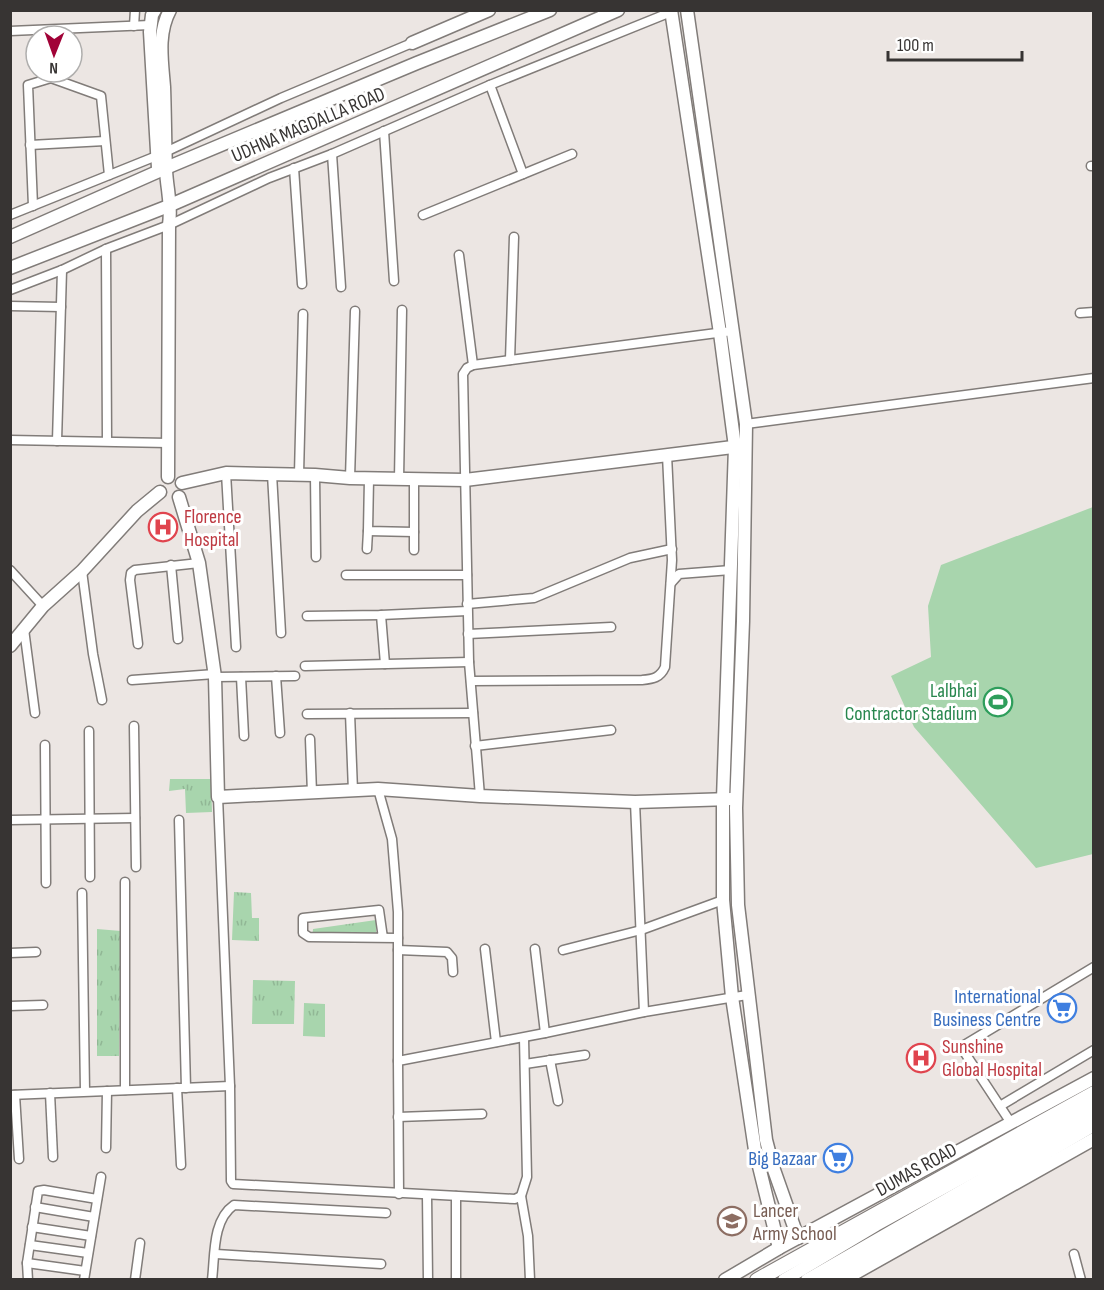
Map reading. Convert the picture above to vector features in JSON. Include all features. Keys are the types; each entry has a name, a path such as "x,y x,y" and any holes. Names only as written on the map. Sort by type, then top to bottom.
{"main road":[{"name":"DUMAS ROAD","path":"757,1280 1094,1093"},
{"path":"827,1280 1094,1124"}],"street":[{"path":"134,26 135,10"},
{"path":"155,10 150,25 163,153"},
{"path":"168,477 176,478 182,483 183,490 179,497 168,500 160,492 160,485 168,477 169,225 169,206 162,170 161,45 163,26 170,10"},
{"path":"10,215 163,153 280,98 489,10"},
{"name":"UDHNA MAGDALLA ROAD","path":"10,237 162,170 550,10"},
{"name":"UDHNA MAGDALLA ROAD","path":"10,268 169,206 618,10"},
{"path":"687,10 741,446 738,905 766,1140 772,1167 798,1238"},
{"path":"10,290 169,225 294,168 672,11 726,332 746,424 741,446 730,570 723,799 723,900 732,998 755,1150 779,1248"},
{"path":"10,31 150,25"},
{"path":"33,206 28,85 51,78 101,96 109,175"},
{"path":"490,86 523,174"},
{"path":"384,131 394,281"},
{"path":"30,145 105,141"},
{"path":"332,154 341,287"},
{"path":"423,215 572,154"},
{"path":"294,168 302,284"},
{"path":"510,360 514,237"},
{"path":"106,249 107,441"},
{"path":"459,255 473,366"},
{"path":"57,441 62,270"},
{"path":"10,306 61,307"},
{"path":"399,479 402,310"},
{"path":"350,478 355,311"},
{"path":"1080,313 1094,312"},
{"path":"298,474 303,314"},
{"path":"480,796 469,662 463,374 467,368 473,366 510,360 726,332"},
{"path":"746,424 1094,378"},
{"path":"10,440 168,443"},
{"path":"182,483 226,472 350,478 465,480 741,446"},
{"path":"471,681 657,678 665,667 671,584 672,549 667,455"},
{"path":"226,472 236,647"},
{"path":"272,474 281,633"},
{"path":"315,475 316,557"},
{"path":"367,549 369,478"},
{"path":"414,479 414,550"},
{"path":"10,645 43,606 82,571 137,512 160,492"},
{"path":"179,497 199,562 215,675 230,1086 231,1181 233,1184 399,1194 515,1199 521,1196"},
{"path":"368,531 414,532"},
{"path":"307,616 381,615 467,608 534,598 630,558 672,549"},
{"path":"138,644 131,573 135,570 199,562"},
{"path":"171,565 178,639"},
{"path":"10,570 43,606"},
{"path":"671,584 679,574 730,570"},
{"path":"82,571 93,654 102,700"},
{"path":"346,574 467,575"},
{"path":"381,615 385,664"},
{"path":"468,634 611,627"},
{"path":"24,629 35,713"},
{"path":"304,666 469,662"},
{"path":"132,680 215,675 241,677 295,675"},
{"path":"276,676 280,733"},
{"path":"241,677 244,736"},
{"path":"350,713 353,791"},
{"path":"307,714 473,713"},
{"path":"134,726 136,867"},
{"path":"475,746 611,730"},
{"path":"89,731 90,877"},
{"path":"310,739 312,793"},
{"path":"45,745 45,883"},
{"path":"218,797 378,789 480,796 635,802 737,799"},
{"path":"378,789 392,839 398,912 399,1194"},
{"path":"635,802 644,1012"},
{"path":"10,820 135,818"},
{"path":"178,820 181,1165"},
{"path":"125,882 125,1090"},
{"path":"82,893 85,1091"},
{"path":"563,950 640,930 723,900"},
{"path":"383,938 380,910 303,918 303,933 309,937 383,938 398,938"},
{"path":"485,949 496,1042"},
{"path":"535,949 545,1033"},
{"path":"398,950 447,952 452,958 453,972"},
{"path":"10,953 36,952"},
{"path":"1011,1123 961,1047 1094,967"},
{"path":"398,1061 524,1038 644,1012 747,995"},
{"path":"10,1006 43,1005"},
{"path":"524,1038 527,1177 521,1196 528,1236 530,1280"},
{"path":"1000,1106 1094,1050"},
{"path":"525,1064 585,1055"},
{"path":"550,1060 558,1101"},
{"path":"725,1280 779,1248 1094,1078"},
{"path":"19,1159 13,1095 230,1086"},
{"path":"106,1148 107,1091"},
{"path":"50,1093 53,1157"},
{"path":"784,1280 876,1225 1094,1103"},
{"path":"398,1117 482,1114"},
{"path":"807,1280 1094,1115"},
{"path":"843,1280 1094,1138"},
{"path":"27,1263 85,1275 101,1177"},
{"path":"28,1280 27,1263 39,1191 98,1199"},
{"path":"427,1195 428,1280"},
{"path":"456,1196 456,1280"},
{"path":"212,1280 219,1225 223,1215 234,1205 386,1213"},
{"path":"35,1207 94,1217"},
{"path":"32,1227 91,1236"},
{"path":"135,1280 140,1243"},
{"path":"30,1245 88,1253"},
{"path":"216,1254 381,1264"},
{"path":"1074,1254 1081,1280"}],"green space":[{"name":"Lalbhai Contractor Stadium","path":"1093,507 1093,854 1036,868 914,727 891,676 931,657 928,606 941,565"},
{"path":"170,779 211,779 212,812 186,813 185,789 169,791"},
{"path":"234,892 251,893 252,918 259,918 259,941 232,940"},
{"path":"376,920 376,935 312,940 313,929"},
{"path":"97,929 121,931 119,1056 97,1056"},
{"path":"253,980 295,981 294,1024 252,1024"},
{"path":"304,1003 325,1004 325,1037 303,1036"}],"place":[{"name":"Florence Hospital","path":"163,527"},
{"name":"Lalbhai Contractor Stadium","path":"998,702"},
{"name":"International Business Centre","path":"1062,1008"},
{"name":"Sunshine Global Hospital","path":"921,1058"},
{"name":"Big Bazaar","path":"838,1158"},
{"name":"Lancer Army School","path":"732,1221"}]}
